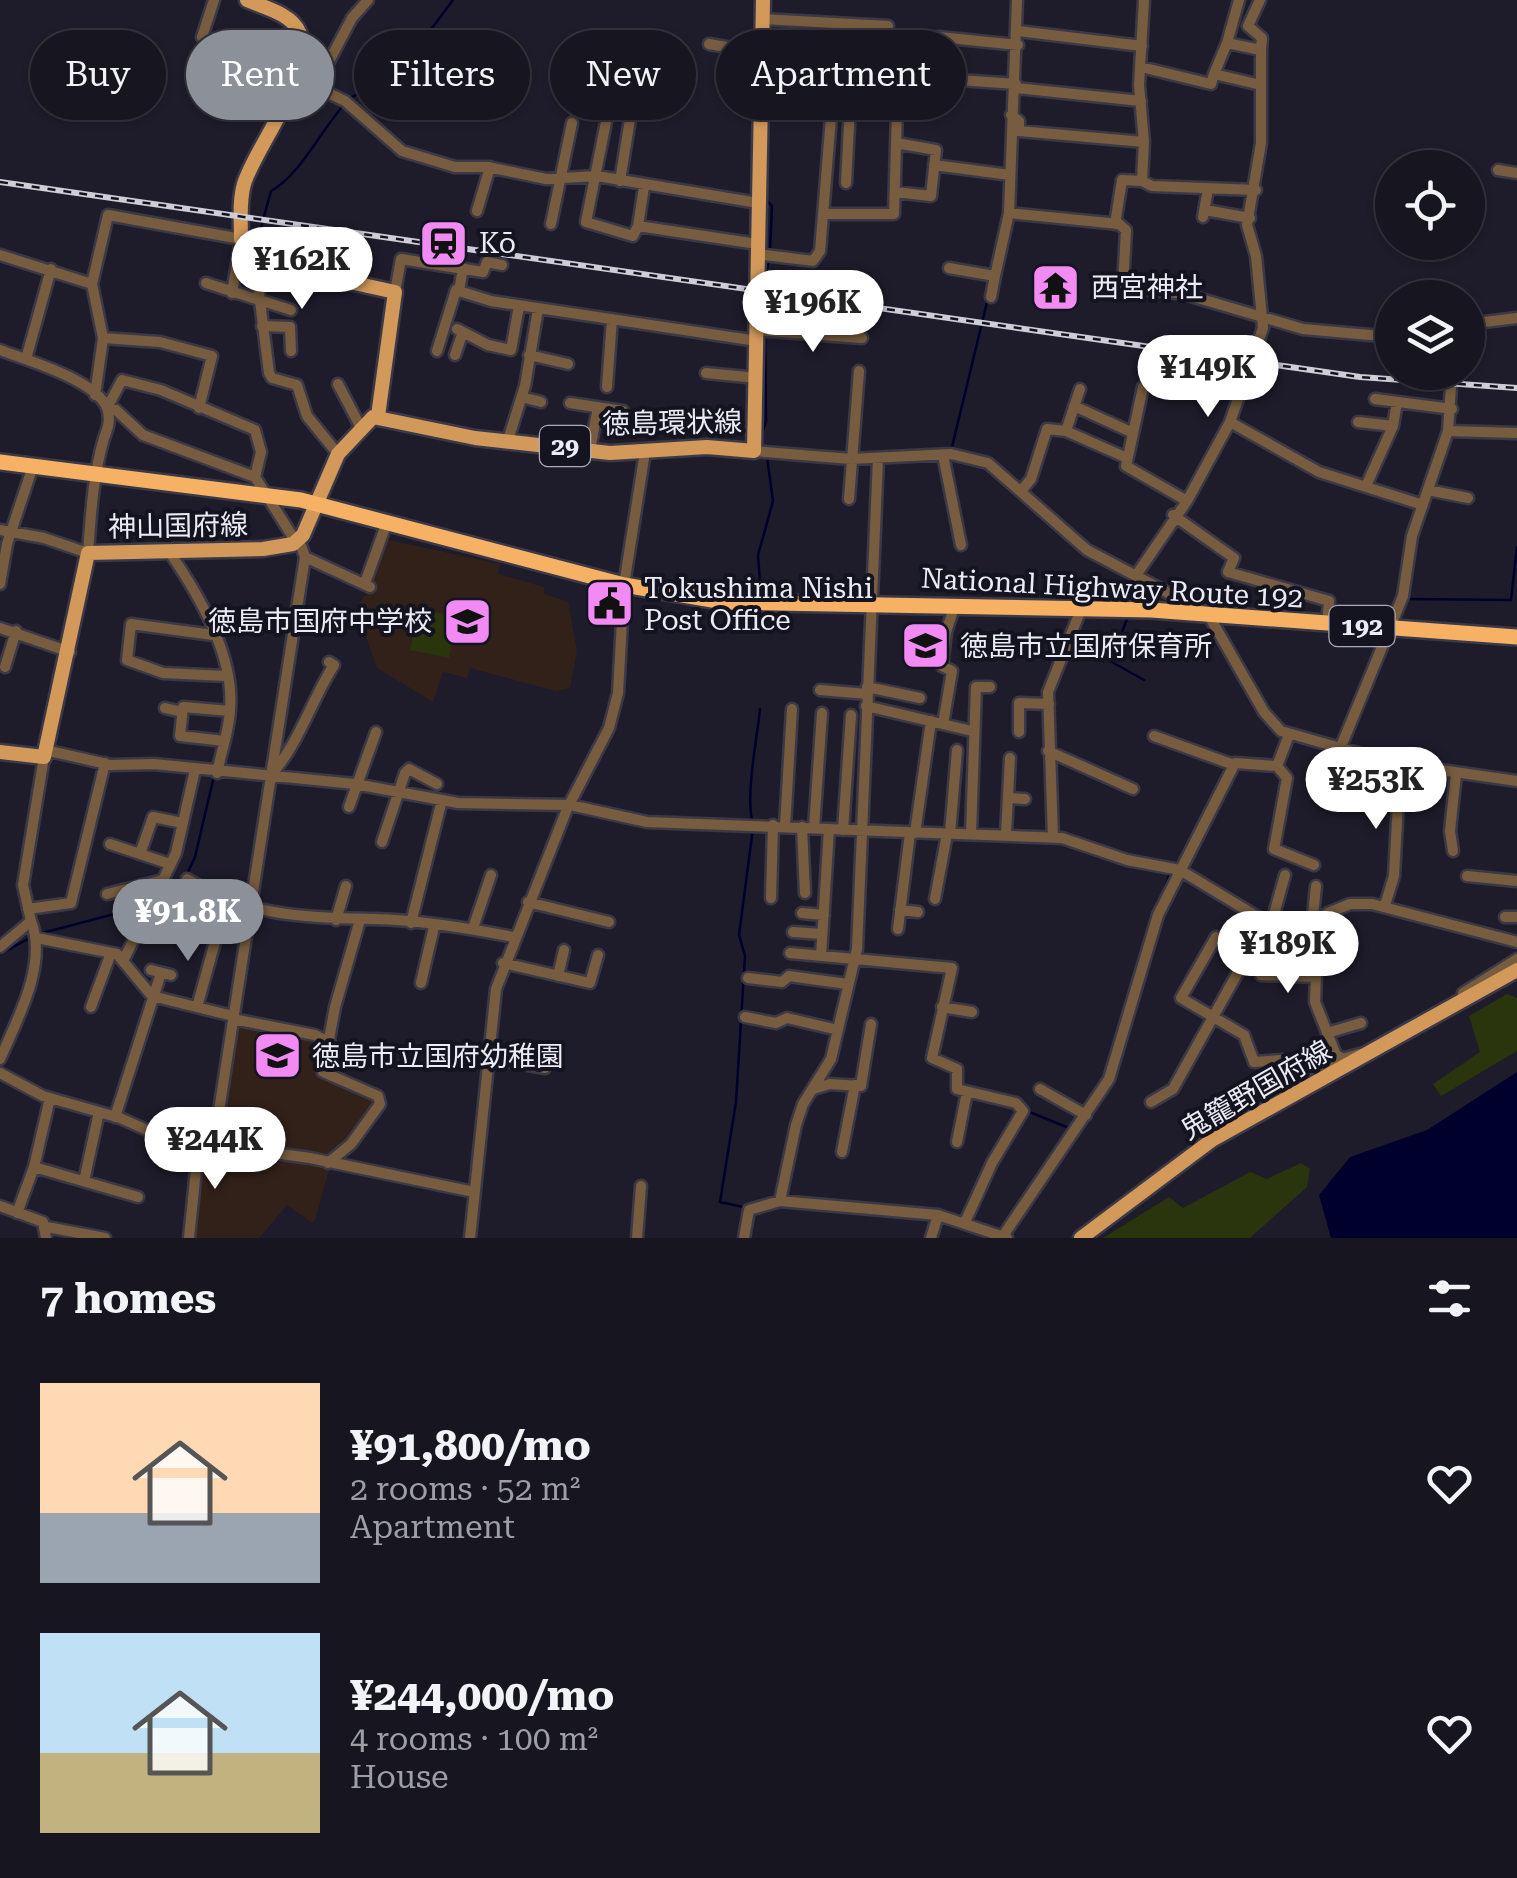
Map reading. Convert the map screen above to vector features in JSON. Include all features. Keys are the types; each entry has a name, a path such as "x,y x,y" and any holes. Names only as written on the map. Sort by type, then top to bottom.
{"highway":[{"name":"National Highway Route 192","path":"0,462 319,504 624,585 724,602 1082,607 1517,637"}],"main road":[{"path":"246,0 280,14 298,30"},
{"name":"徳島環状線","path":"764,0 765,30"},
{"path":"278,120 245,180 241,239 327,278 395,292 378,416 360,426 338,454 319,504 298,541"},
{"name":"徳島環状線","path":"378,416 461,436 590,450 754,450 763,253 758,204 761,120"},
{"name":"神山国府線","path":"44,753 70,652 88,552 136,555 167,549 264,549 298,541"},
{"path":"0,752 44,753"},
{"name":"鬼籠野国府線","path":"1084,1236 1212,1140 1517,970"}],"street":[{"path":"204,30 214,0"},
{"path":"334,52 352,18 368,0"},
{"path":"991,297 992,275 1008,210 1017,0"},
{"path":"1142,180 1143,0"},
{"path":"1140,67 1211,84 1239,0"},
{"path":"1137,574 1187,501 1230,422 1254,360 1261,317 1250,218 1256,190 1262,38 1248,26 1260,0"},
{"path":"766,19 888,26"},
{"path":"1018,30 1142,46"},
{"path":"966,40 1018,45"},
{"path":"1227,43 1262,50"},
{"path":"709,44 716,46"},
{"path":"1214,74 1260,85"},
{"path":"966,81 1141,101"},
{"path":"334,95 402,151 455,167 490,167 559,178 597,176 758,204"},
{"path":"1011,114 1019,121 1019,131 1144,142"},
{"path":"608,120 586,222 633,236 644,187"},
{"path":"620,182 629,120"},
{"path":"638,226 812,261 820,251 831,120"},
{"path":"846,183 849,120"},
{"path":"823,214 894,214 897,120"},
{"path":"551,224 572,123"},
{"path":"895,192 931,196 936,150 896,143"},
{"path":"934,165 1010,175"},
{"path":"477,211 490,167"},
{"path":"1498,170 1517,174"},
{"path":"1115,224 1122,180 1142,180 1152,186 1256,190"},
{"path":"1208,189 1204,213 1250,218"},
{"path":"1008,210 1115,224 1126,230 1124,286 1184,294 1303,330 1375,336"},
{"path":"95,395 103,338 92,284 108,215 241,239 232,292"},
{"path":"258,248 255,261 272,378 298,385 307,416 338,454"},
{"path":"0,256 92,284"},
{"path":"395,292 401,259 483,272 487,262 502,265"},
{"path":"463,268 459,291 519,306 612,319 761,333 822,330 856,338 852,317"},
{"path":"949,268 992,275"},
{"path":"26,360 51,269"},
{"path":"206,283 260,304 290,310"},
{"path":"438,351 456,290"},
{"path":"458,351 460,330 511,350 519,306"},
{"path":"508,440 522,397 538,309"},
{"path":"1485,322 1517,318"},
{"path":"607,387 612,319"},
{"path":"262,326 290,328 291,350"},
{"path":"103,338 160,342 212,356 199,408"},
{"path":"0,350 51,368 95,395 107,408 109,422 93,474 88,552 0,530"},
{"path":"529,355 568,364"},
{"path":"849,498 860,371"},
{"path":"706,372 757,378"},
{"path":"107,408 122,380 160,390 256,430 261,452 255,478"},
{"path":"338,384 360,426"},
{"path":"1143,386 1126,466 1187,501"},
{"path":"1066,431 1080,390"},
{"path":"1340,750 1402,596 1423,505 1448,431 1452,390"},
{"path":"522,397 541,402"},
{"path":"1375,399 1452,409"},
{"path":"1366,486 1393,426 1397,402"},
{"path":"570,403 622,412"},
{"path":"1074,406 1131,432"},
{"path":"107,408 116,410 143,435 255,478 298,541 304,557 214,1143"},
{"path":"590,450 598,408"},
{"path":"1230,422 1319,472 1423,505"},
{"path":"1358,422 1393,426"},
{"path":"1021,491 1031,478 1048,429 1066,431 1126,458"},
{"path":"1448,431 1517,433"},
{"path":"754,450 852,460 943,455 988,463 1073,540 1208,614 1264,712 1289,735 1400,765 1517,781"},
{"path":"470,1238 488,1058 503,962 570,805 602,745 618,693 624,585 645,452"},
{"path":"943,455 961,545"},
{"path":"780,1202 796,1126 831,1059 860,924 878,460"},
{"path":"0,584 7,544 33,466"},
{"path":"1428,490 1468,498"},
{"path":"1174,515 1234,558 1228,572 1329,600 1328,623"},
{"path":"304,557 368,585 387,522"},
{"path":"167,549 198,593 226,676 230,711 217,773"},
{"path":"944,724 952,671 942,666 943,653 955,605"},
{"path":"1053,838 1048,752 1050,682 1082,607"},
{"path":"213,635 132,624 127,660 163,673 226,676"},
{"path":"0,628 70,652"},
{"path":"5,667 16,631"},
{"path":"270,777 307,719 309,706 334,665 328,662"},
{"path":"971,834 976,687 990,688"},
{"path":"820,690 920,698"},
{"path":"867,696 931,721 972,731"},
{"path":"1019,732 1019,703 1049,704"},
{"path":"224,741 180,736 183,707 230,711"},
{"path":"166,708 182,712"},
{"path":"771,898 792,710"},
{"path":"805,893 808,828 822,714"},
{"path":"844,830 851,715"},
{"path":"898,929 931,721"},
{"path":"349,806 376,732"},
{"path":"1277,766 1289,735"},
{"path":"1154,736 1234,765"},
{"path":"935,899 948,834 957,750"},
{"path":"1048,752 1125,789"},
{"path":"0,1059 26,999 36,937 23,885 44,753 105,763 354,784 442,800 570,805 647,822 1078,840 1127,860 1180,870 1273,925 1304,933 1350,904 1386,906 1517,942"},
{"path":"1006,834 1013,761"},
{"path":"744,1238 749,1210 780,1202 938,1214 966,1220 1006,1237 1115,1068 1148,942 1234,765 1240,761 1277,766 1287,778 1274,849 1314,865"},
{"path":"28,908 70,903 105,763"},
{"path":"1386,906 1394,876 1400,765"},
{"path":"107,894 163,880 183,823 195,770"},
{"path":"382,842 409,770 436,784"},
{"path":"1453,852 1450,832 1456,774"},
{"path":"1008,798 1025,798"},
{"path":"411,923 442,800"},
{"path":"140,854 154,817 183,823"},
{"path":"821,956 830,829"},
{"path":"110,844 170,864"},
{"path":"473,928 492,892 491,875"},
{"path":"1285,875 1266,975 1316,977"},
{"path":"1467,876 1517,881"},
{"path":"187,879 214,897 250,906 336,920 473,928 513,937"},
{"path":"336,920 346,886"},
{"path":"1316,886 1316,1002 1327,1033 1342,1058"},
{"path":"184,920 202,888"},
{"path":"528,902 602,924"},
{"path":"124,958 150,907"},
{"path":"900,910 918,912"},
{"path":"802,913 824,914"},
{"path":"328,1163 351,1144 380,1104 378,1096 325,1076 335,1007 360,920"},
{"path":"0,947 31,921"},
{"path":"1151,1102 1173,1089 1247,956 1273,925"},
{"path":"421,983 434,927"},
{"path":"197,1007 218,932"},
{"path":"793,932 822,934"},
{"path":"36,937 124,958 152,996 314,1035 330,1044"},
{"path":"1247,956 1216,937 1181,998 1244,1035 1254,1062 1282,1060 1297,1072 1383,1046 1430,1011 1517,959"},
{"path":"558,976 564,950"},
{"path":"91,1007 111,953"},
{"path":"790,953 952,968 932,1058 957,1069 957,1089 1016,1103 1023,1111 992,1163 966,1220"},
{"path":"503,962 590,983 598,955"},
{"path":"116,1117 161,972"},
{"path":"748,978 782,982 789,976 848,984"},
{"path":"942,1007 972,1012"},
{"path":"745,1017 776,1023 786,1018 838,1030"},
{"path":"1327,1033 1361,1023"},
{"path":"842,1152 861,1086 872,1024"},
{"path":"488,1058 545,1068"},
{"path":"0,1072 50,1098 116,1117 166,1138 214,1143 474,1192"},
{"path":"812,1089 830,1084 861,1086"},
{"path":"1040,1089 1086,1115"},
{"path":"957,1142 967,1092"},
{"path":"17,1213 34,1166 50,1098"},
{"path":"84,1181 99,1112"},
{"path":"190,1238 199,1141"},
{"path":"34,1166 138,1196"},
{"path":"637,1238 641,1186"},
{"path":"0,1206 46,1232 105,1238"},
{"path":"931,1238 938,1214"},
{"path":"1068,1238 1084,1236"}],"shaded area":[{"name":"徳島市国府中学校","path":"384,539 500,564 498,574 544,587 544,594 568,602 577,651 570,688 556,691 470,668 467,678 443,672 433,702 377,668 356,609 368,590"},
{"path":"235,1023 322,1042 324,1078 375,1097 375,1105 360,1132 325,1160 221,1142 218,1135"},
{"path":"202,1144 330,1166 315,1220 311,1222 287,1205 259,1238 192,1238"}],"green space":[{"path":"419,608 457,617 449,658 410,650"},
{"path":"1507,994 1517,998 1517,1051 1441,1096 1433,1084 1480,1052 1469,1016"},
{"path":"1301,1163 1310,1169 1307,1187 1250,1238 1103,1238 1169,1197 1183,1208 1250,1172 1267,1179"}],"water":[{"path":"1517,1072 1517,1238 1331,1238 1319,1195 1350,1157 1427,1130"}],"waterway":[{"path":"348,100 408,60 453,0"},
{"path":"257,242 271,191 300,164 343,106"},
{"path":"767,165 768,120"},
{"path":"764,197 772,206 770,251"},
{"path":"765,280 769,258"},
{"path":"764,293 765,325"},
{"path":"938,450 952,447 988,298"},
{"path":"760,439 766,421 765,333"},
{"path":"761,595 758,555 773,501 767,457"},
{"path":"1408,599 1511,600 1517,547"},
{"path":"200,613 205,628"},
{"path":"1128,617 1110,661 1144,680"},
{"path":"211,640 218,655"},
{"path":"752,820 751,780 760,709"},
{"path":"1290,740 1321,748"},
{"path":"187,874 195,857 214,776"},
{"path":"743,1207 720,1202 736,1102 745,956 739,935 753,828"},
{"path":"1164,892 1170,872"},
{"path":"152,904 175,898 183,881"},
{"path":"42,933 145,906"},
{"path":"0,954 30,938"},
{"path":"1027,1111 1069,1128"}],"railway":[{"path":"0,182 1360,377 1517,388"}],"place":[{"name":"Kō","path":"444,243"},
{"name":"西宮神社","path":"1056,287"},
{"name":"Tokushima Nishi Post Office","path":"609,604"},
{"name":"徳島市国府中学校","path":"467,621"},
{"name":"徳島市立国府保育所","path":"925,646"},
{"name":"徳島市立国府幼稚園","path":"277,1056"}]}
